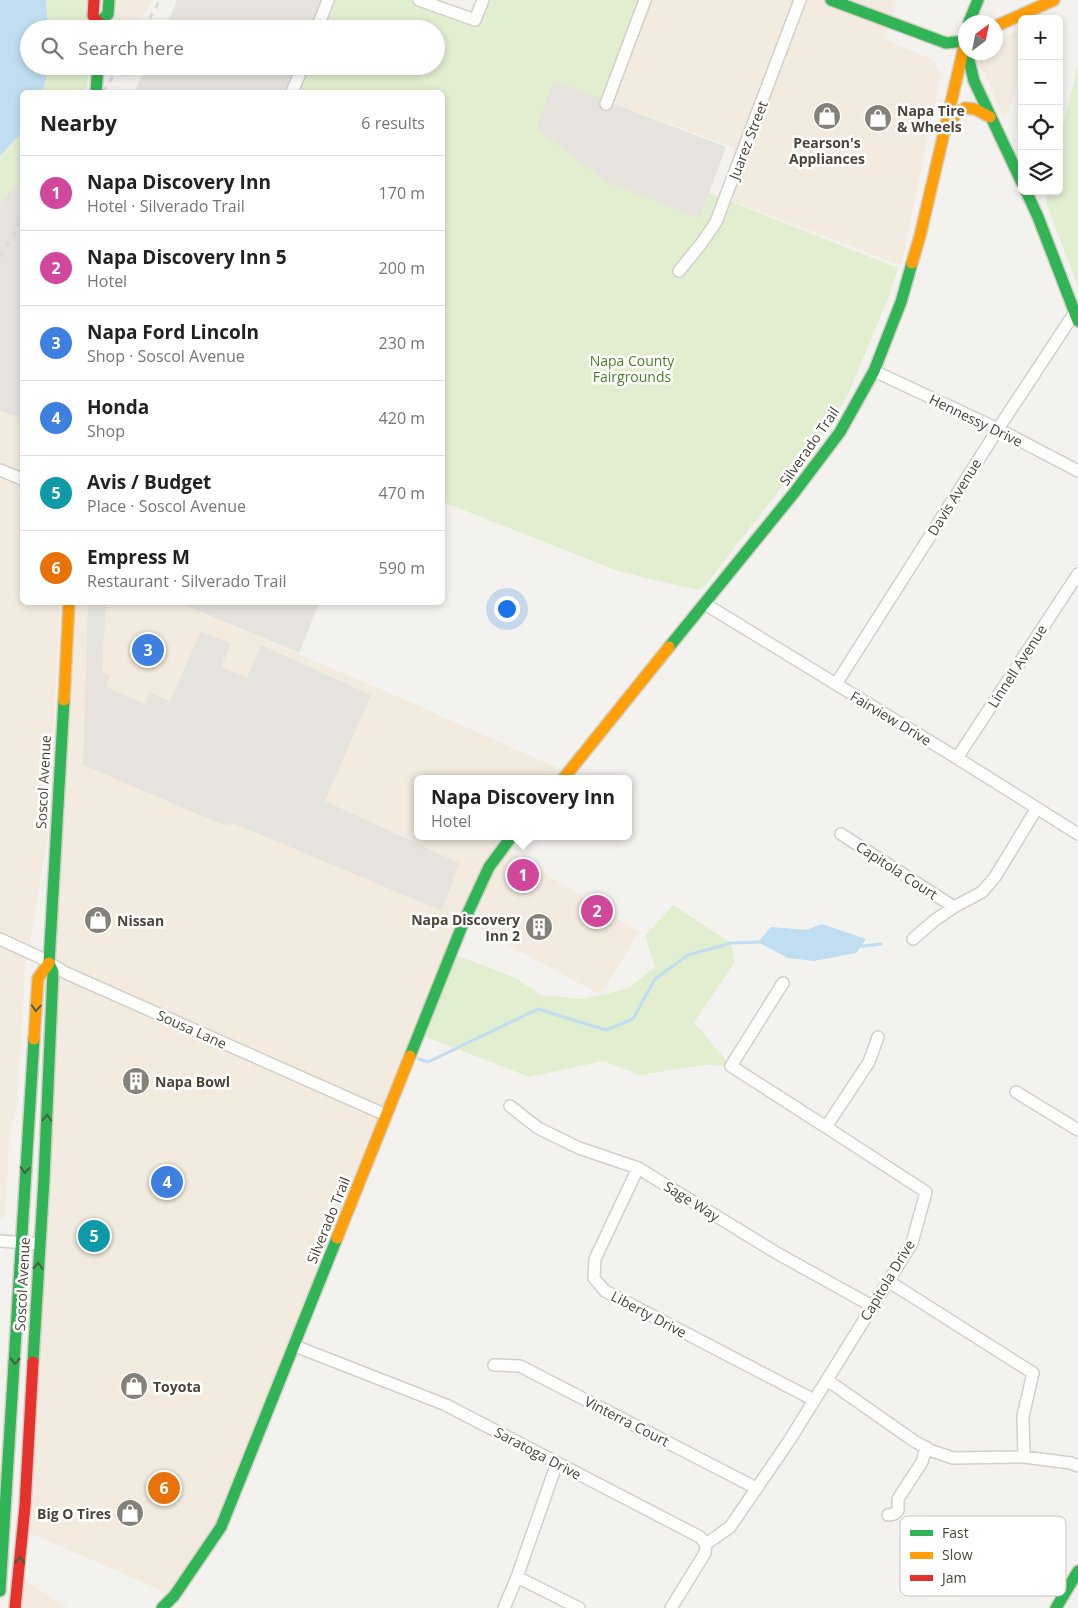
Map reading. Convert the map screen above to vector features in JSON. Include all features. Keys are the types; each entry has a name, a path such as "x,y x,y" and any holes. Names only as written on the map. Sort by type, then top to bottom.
{"main road":[{"path":"94,0 93,16 95,20"},
{"path":"104,20 108,14 109,0"},
{"path":"831,0 946,43 958,44"},
{"path":"972,15 978,0"},
{"path":"1003,23 1054,0"},
{"name":"Silverado Trail","path":"566,775 794,494 840,432 874,371 901,302 911,270 962,60"},
{"path":"969,60 974,81 1018,175"},
{"path":"96,90 97,75"},
{"path":"944,132 958,111 964,107 977,108 990,117"},
{"path":"1028,195 1076,316"},
{"name":"Soscol Avenue","path":"15,1608 24,1518 40,1244 52,972 49,963 69,605"},
{"name":"Silverado Trail","path":"162,1608 174,1596 221,1527 464,921 485,874 509,840"},
{"name":"Soscol Avenue","path":"0,1591 38,978 49,963"},
{"path":"1066,1591 1078,1571"},
{"path":"1056,1608 1063,1596"}],"street":[{"path":"320,20 328,0"},
{"path":"419,0 475,20 483,0"},
{"path":"606,104 645,0"},
{"name":"Juarez Street","path":"679,271 716,222 800,0"},
{"path":"293,90 299,75"},
{"name":"Davis Avenue","path":"836,684 998,429 1076,316"},
{"name":"Hennessy Drive","path":"874,371 998,429 1078,471"},
{"path":"0,470 20,477"},
{"name":"Linnell Avenue","path":"957,758 1078,574"},
{"name":"Fairview Drive","path":"704,604 1078,833"},
{"path":"913,939 954,907 982,892 995,877 1037,808"},
{"name":"Capitola Court","path":"841,834 954,907"},
{"name":"Sousa Lane","path":"0,939 66,973 386,1115"},
{"path":"783,983 731,1066 826,1127 869,1062 878,1037"},
{"path":"1016,1092 1078,1130"},
{"name":"Sage Way","path":"510,1106 538,1128 580,1148 638,1168 775,1252 872,1306"},
{"name":"Capitola Drive","path":"706,1544 730,1527 789,1441 912,1243 926,1192 826,1127"},
{"name":"Liberty Drive","path":"638,1168 595,1259 594,1278 605,1291 814,1400"},
{"path":"0,1241 40,1244"},
{"path":"888,1282 1033,1373 1023,1416 1024,1457"},
{"name":"Saratoga Drive","path":"294,1346 446,1405 700,1538 706,1544"},
{"name":"Vinterra Court","path":"494,1365 520,1366 756,1488"},
{"path":"827,1380 914,1441 953,1458 1024,1457 1071,1463 1078,1466"},
{"path":"888,1515 894,1514 898,1510 898,1499 922,1462 926,1447"},
{"path":"504,1608 518,1577 557,1463"},
{"path":"671,1608 705,1553 706,1544"},
{"path":"518,1577 579,1608"}],"shaded area":[{"path":"109,0 153,0 141,20 109,20"},
{"path":"177,0 328,0 320,20 169,20"},
{"path":"193,0 229,0 221,20 185,20"},
{"path":"654,0 897,0 883,39 932,59 941,75 901,265 726,199 742,155 728,145 612,103"},
{"path":"1018,31 1018,81 1008,114 1003,119 985,73 975,60 1003,60 1003,38"},
{"path":"142,75 299,75 293,90 135,90"},
{"path":"554,81 726,147 699,218 606,182 536,128"},
{"path":"20,184 20,417 0,411 0,204 7,194"},
{"path":"0,411 20,417 20,605 60,605 48,833 25,971 17,1104 10,1130 5,1215 0,1221"},
{"path":"76,605 184,605 383,690 569,773 567,775 414,775 414,840 509,840 503,847 639,932 601,995 464,921 235,1494 174,1596 23,1530"},
{"path":"88,605 106,605 102,672 110,676 106,687 145,704 150,693 170,701 201,631 231,644 221,667 247,678 261,645 371,695 325,801 459,863 442,911 235,824 223,825 83,765"},
{"path":"184,605 318,605 299,653"},
{"path":"19,1576 68,1608 15,1608"}],"green space":[{"path":"46,0 92,0 91,20 47,20"},
{"name":"Napa County Fairgrounds","path":"328,0 419,0 474,20 483,0 654,0 612,103 726,147 709,193 898,268 888,299 848,394 830,425 704,587 697,590 618,571 445,503 445,90 293,90 299,75 445,75 445,20 320,20"},
{"path":"1078,64 1078,286 1046,203 1047,195 1063,195 1063,126"},
{"path":"46,75 88,75 87,86 84,90 43,90"},
{"path":"20,134 20,184 7,194 0,204 0,156"},
{"path":"673,905 731,943 735,962 694,1022 731,1066 705,1065 639,1075 604,1061 529,1077 419,1034 450,953 514,977 541,995 583,999 627,989 655,967 645,936"}],"water":[{"path":"0,0 46,0 47,20 20,20 20,75 46,75 46,79 43,90 20,90 20,134 0,156"},
{"path":"822,924 866,939 856,953 814,961 788,958 758,942 771,927 806,930"}],"waterway":[{"path":"419,1059 428,1062 538,1009 606,1030 633,1019 655,979 688,955 731,943 761,942"},
{"path":"856,947 881,944"}],"railway":[{"path":"149,20 160,0"},
{"path":"104,90 114,75"},
{"path":"0,257 20,224"}],"traffic: fast":[{"path":"102,20 108,14 109,0"},
{"path":"831,0 946,43 958,42"},
{"path":"972,15 978,0"},
{"path":"969,60 974,81 1018,174"},
{"path":"96,90 97,75"},
{"path":"1028,195 1078,321"},
{"path":"669,647 794,493 840,432 874,371 901,302 912,263"},
{"path":"33,1362 44,1179 53,972 49,963 64,700"},
{"path":"410,1056 464,921 489,867 509,840"},
{"path":"0,1591 34,1039"},
{"path":"162,1608 174,1596 221,1527 337,1238"},
{"path":"1066,1591 1078,1571"},
{"path":"1056,1608 1063,1596"}],"traffic: slow":[{"path":"1003,23 1054,0"},
{"path":"912,263 961,60"},
{"path":"946,128 956,114 965,108 975,109 990,117"},
{"path":"64,700 69,605"},
{"path":"566,775 669,647"},
{"path":"34,1039 38,978 49,963"},
{"path":"337,1238 410,1056"}],"traffic: jam":[{"path":"94,0 93,16 96,20"},
{"path":"15,1608 25,1506 33,1362"}],"place":[{"name":"Pearson's Appliances","path":"827,116"},
{"name":"Napa Tire & Wheels","path":"878,118"},
{"name":"Napa Ford Lincoln","path":"148,650"},
{"name":"Napa Discovery Inn","path":"523,875"},
{"name":"Napa Discovery Inn 5","path":"597,911"},
{"name":"Nissan","path":"98,920"},
{"name":"Napa Discovery Inn 2","path":"539,927"},
{"name":"Napa Bowl","path":"136,1081"},
{"name":"Honda","path":"167,1182"},
{"name":"Avis / Budget","path":"94,1236"},
{"name":"Toyota","path":"134,1386"},
{"name":"Empress M","path":"164,1488"},
{"name":"Big O Tires","path":"130,1513"}]}
